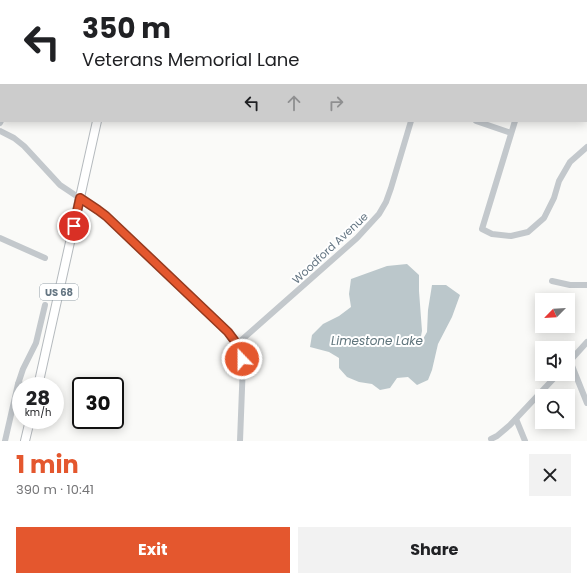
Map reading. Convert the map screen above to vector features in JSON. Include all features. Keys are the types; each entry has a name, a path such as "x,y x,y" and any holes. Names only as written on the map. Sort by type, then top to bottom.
{"main road":[{"name":"US 68","path":"40,377 97,122"},
{"path":"25,441 28,429"}],"street":[{"name":"Woodford Avenue","path":"237,344 357,238 379,214 388,195 411,122"},
{"path":"479,122 511,133"},
{"path":"515,122 482,229 492,234 511,236 528,232 544,218 554,198 559,180 570,162 587,147"},
{"path":"0,131 14,138 24,146 56,182 102,213 223,326 237,344 241,352 243,363 240,441"},
{"path":"0,238 46,258"},
{"path":"552,280 570,285 587,285"},
{"path":"20,377 34,348 45,305"},
{"path":"575,355 587,342"},
{"path":"575,376 587,403"},
{"path":"491,439 497,436 516,419 551,381"},
{"path":"5,441 12,410"},
{"path":"516,419 526,441"}],"water":[{"name":"Limestone Lake","path":"407,264 419,275 422,331 419,346 427,332 428,310 432,285 446,285 460,295 452,317 438,344 428,380 417,385 408,377 397,378 390,388 380,390 372,384 359,382 347,377 339,368 339,358 329,352 310,347 312,335 323,324 339,316 351,307 349,294 351,279 387,266"}],"route":[{"path":"74,226 80,198 106,216 223,326 232,336 240,349 242,359"}]}
